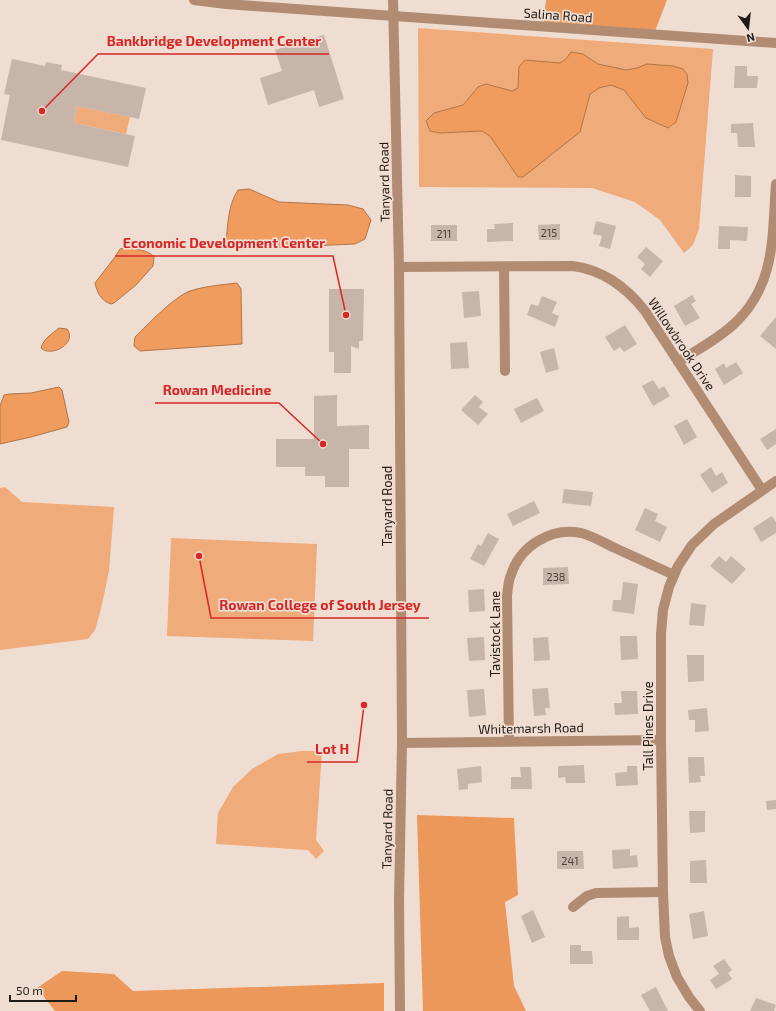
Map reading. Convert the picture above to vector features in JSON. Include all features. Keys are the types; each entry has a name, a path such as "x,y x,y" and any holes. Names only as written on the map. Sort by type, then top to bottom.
{"street":[{"name":"Salina Road","path":"194,0 226,4 776,43"},
{"name":"Tanyard Road","path":"393,0 399,267 402,743 399,901 400,1011"},
{"path":"678,362 728,329 745,314 753,303 763,284 768,269 776,184"},
{"name":"Willowbrook Drive","path":"399,267 581,267 596,272 619,284 632,295 645,311 762,490"},
{"path":"504,267 504,371"},
{"name":"Tall Pines Drive","path":"700,1011 677,977 669,956 665,932 661,740 662,622 665,599 674,575 684,556 702,534 720,519 776,481"},
{"name":"Tavistock Lane","path":"509,741 509,581 512,571 522,554 540,540 553,534 568,532 581,533 674,575"},
{"name":"Whitemarsh Road","path":"402,743 661,740"},
{"path":"573,907 587,896 596,893 663,892"}],"shaded area":[{"path":"546,0 667,0 655,31 543,25"},
{"path":"418,28 713,49 699,229 693,245 684,253 660,220 635,202 592,188 419,187"},
{"path":"571,52 583,54 598,64 626,70 647,64 673,66 683,69 687,74 688,83 676,122 668,128 646,118 624,90 611,85 599,88 590,94 580,132 523,177 518,177 490,136 482,131 440,133 430,131 426,121 434,113 463,105 478,87 486,84 512,91 518,88 519,67 525,60 560,63 566,59"},
{"path":"77,106 130,117 126,134 74,123"},
{"path":"249,189 279,202 348,205 363,209 371,220 365,239 355,244 237,249 226,242 229,215 232,202 238,190"},
{"path":"124,248 148,252 154,257 153,266 136,285 111,304 100,296 95,283 120,249"},
{"path":"237,283 241,289 242,344 140,351 134,346 135,337 161,311 184,294 201,288"},
{"path":"59,328 67,329 69,339 66,344 57,350 45,351 41,348 42,345 46,339"},
{"path":"59,387 62,390 69,422 67,427 0,444 0,406 4,395 31,393"},
{"path":"5,487 22,502 114,507 109,571 95,630 88,639 0,650 0,488"},
{"path":"171,538 317,544 313,641 167,636"},
{"path":"302,751 322,751 316,840 324,851 316,859 308,850 216,844 218,813 233,787 252,769 278,754"},
{"path":"417,815 514,818 518,895 505,902 514,986 526,1011 423,1011"},
{"path":"62,971 114,974 133,991 384,983 384,1011 55,1011 37,988"}],"building":[{"path":"324,35 344,99 319,107 314,90 268,105 260,78 282,71 275,50"},
{"path":"12,59 45,66 46,62 62,65 61,70 146,88 139,119 77,106 74,123 135,136 128,167 1,140 10,95 4,94"},
{"path":"735,66 747,66 747,76 758,76 757,88 734,88"},
{"path":"753,123 755,147 738,147 737,133 731,133 731,124"},
{"path":"735,175 751,176 751,197 735,197"},
{"path":"596,221 616,226 610,249 599,246 602,236 593,234"},
{"path":"513,223 513,241 487,242 487,229 495,229 494,224"},
{"path":"560,224 560,240 539,240 538,225"},
{"path":"431,225 457,225 457,241 431,241"},
{"path":"719,226 748,227 747,241 730,240 730,249 718,249"},
{"path":"646,247 663,261 650,277 641,269 645,264 637,257"},
{"path":"329,289 364,289 363,341 359,341 359,349 351,346 351,373 334,373 334,352 329,352"},
{"path":"479,291 481,316 464,318 462,292"},
{"path":"692,295 696,301 691,304 700,318 685,326 674,306"},
{"path":"542,296 557,302 552,313 559,316 555,327 527,315 531,304 538,306"},
{"path":"776,317 776,349 760,336"},
{"path":"625,325 637,344 624,352 620,347 614,351 605,337"},
{"path":"467,342 469,368 451,369 450,343"},
{"path":"554,348 559,369 546,373 540,352"},
{"path":"736,362 743,373 724,385 715,369 724,363 726,368"},
{"path":"653,380 659,389 664,386 670,396 653,406 642,386"},
{"path":"337,395 337,426 369,425 369,449 349,449 349,487 325,487 325,476 305,476 305,467 276,467 276,439 314,439 314,396"},
{"path":"475,395 483,402 479,407 488,414 478,425 461,410"},
{"path":"537,398 544,411 521,423 514,409"},
{"path":"687,419 697,437 684,445 674,426"},
{"path":"776,429 776,444 767,450 760,439"},
{"path":"711,467 716,476 722,472 728,483 712,493 700,475"},
{"path":"564,489 593,492 591,506 562,503"},
{"path":"534,501 540,513 513,526 507,514"},
{"path":"645,508 658,514 655,521 667,527 660,542 635,530"},
{"path":"772,516 776,522 776,533 761,542 753,528"},
{"path":"488,533 499,539 484,566 470,559 478,544 481,546"},
{"path":"719,556 726,562 731,556 746,569 732,584 710,566"},
{"path":"568,567 569,584 543,585 543,568"},
{"path":"623,582 638,584 634,614 612,611 613,600 621,600"},
{"path":"484,589 485,611 469,612 468,590"},
{"path":"691,603 706,605 704,626 689,625"},
{"path":"620,636 637,636 638,659 621,660"},
{"path":"484,637 485,660 469,661 467,638"},
{"path":"548,637 550,660 534,661 533,638"},
{"path":"687,655 704,655 704,681 688,682"},
{"path":"548,688 550,708 545,708 546,715 534,716 532,689"},
{"path":"484,689 486,715 469,717 467,690"},
{"path":"621,691 637,691 638,714 615,715 614,703 622,703"},
{"path":"707,708 709,731 695,732 695,720 689,720 688,710"},
{"path":"688,757 704,757 705,776 700,776 701,782 689,783"},
{"path":"584,765 585,783 566,783 565,777 558,778 558,766"},
{"path":"481,766 482,782 468,784 468,789 459,790 457,769"},
{"path":"627,766 637,766 638,785 616,786 615,773 627,772"},
{"path":"520,767 531,767 532,789 511,789 511,777 521,777"},
{"path":"776,800 776,809 767,810 766,801"},
{"path":"689,811 705,811 705,832 690,833"},
{"path":"630,849 630,856 637,855 638,867 613,869 612,850"},
{"path":"557,851 583,851 584,869 557,869"},
{"path":"706,860 707,883 690,883 690,861"},
{"path":"533,910 545,937 532,943 521,916"},
{"path":"704,911 708,936 693,939 689,914"},
{"path":"629,916 629,928 639,927 639,940 617,940 617,917"},
{"path":"570,945 581,945 581,951 592,951 593,964 570,964"},
{"path":"724,959 732,970 728,973 732,979 716,989 710,980 719,974 713,966"},
{"path":"656,987 668,1011 650,1011 641,995"},
{"path":"756,998 776,1005 774,1011 750,1011"}],"place":[{"name":"Bankbridge Development Center","path":"42,111"},
{"name":"Economic Development Center","path":"346,315"},
{"name":"Rowan Medicine","path":"323,444"},
{"name":"Rowan College of South Jersey","path":"199,556"},
{"name":"Lot H","path":"364,705"}]}
